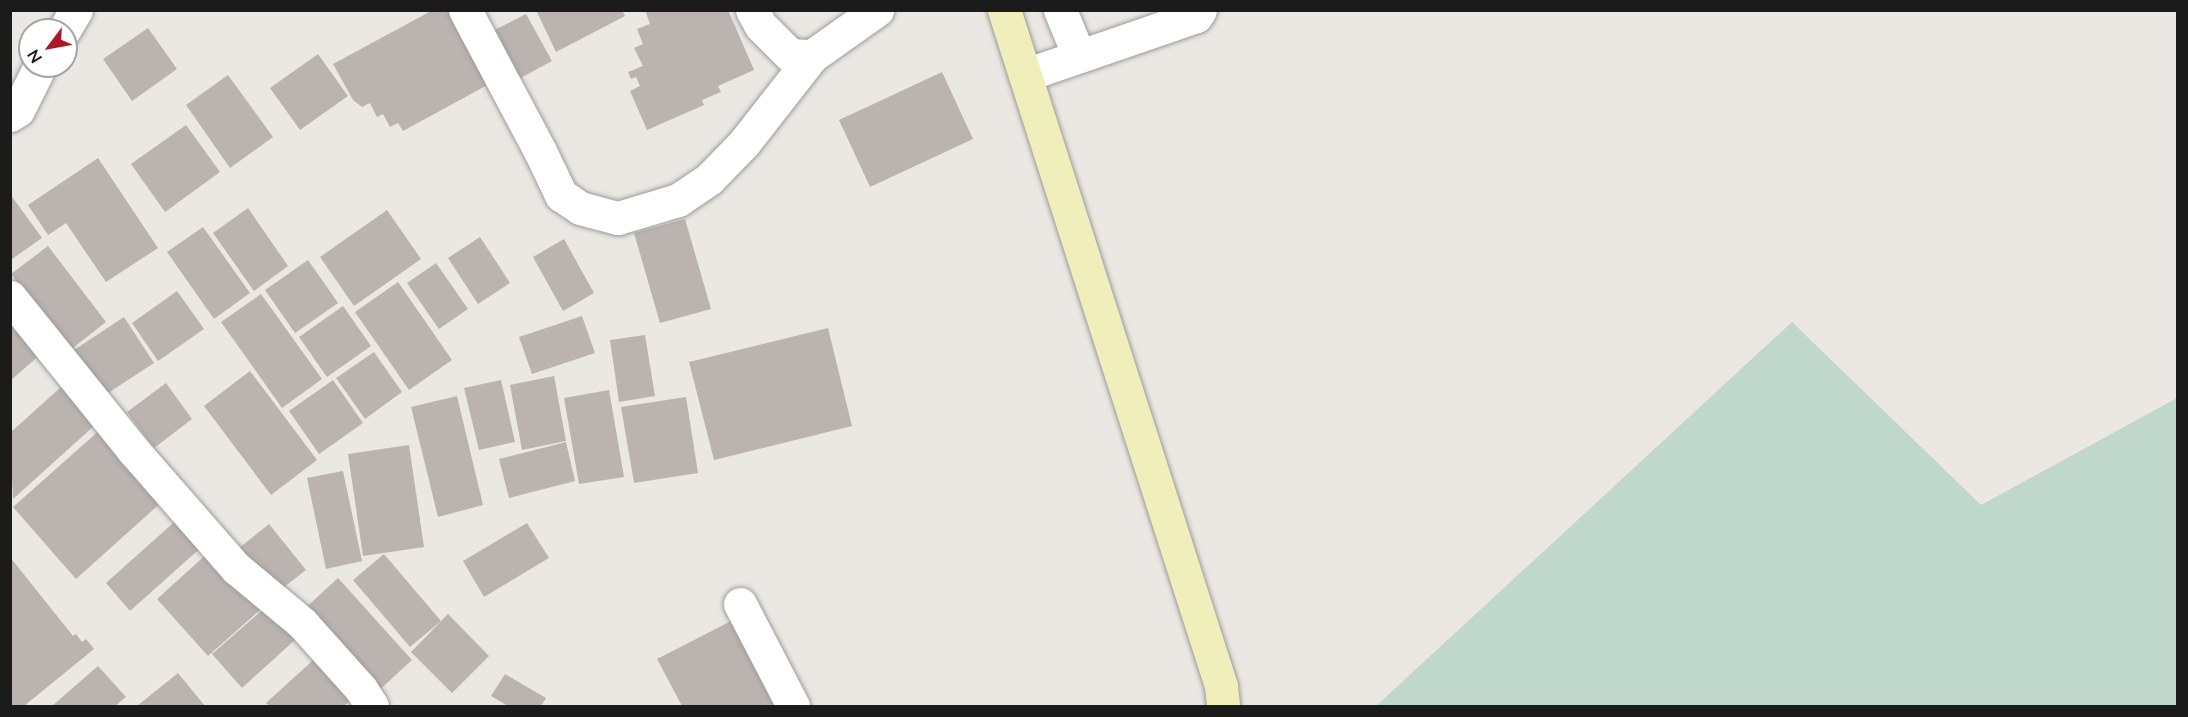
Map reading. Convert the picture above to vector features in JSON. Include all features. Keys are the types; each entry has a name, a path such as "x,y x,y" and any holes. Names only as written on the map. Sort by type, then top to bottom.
{"street":[{"path":"465,10 561,195 580,208 618,218 678,200 709,179 744,144 813,56 877,10"},
{"path":"752,10 761,26 790,55 813,56"},
{"path":"1004,10 1221,686 1222,706"},
{"path":"1060,10 1079,56"},
{"path":"1025,75 1196,16 1200,10"},
{"path":"10,115 18,110 34,78"},
{"path":"10,297 133,450 236,568 302,622 362,689 372,706"},
{"path":"740,604 793,706"}],"green space":[{"path":"1792,322 1981,505 2177,398 2177,706 1376,706"}],"building":[{"path":"433,10 452,10 491,83 403,131 398,123 390,127 383,114 377,117 370,103 362,107 353,100 333,64"},
{"path":"536,10 622,10 625,16 556,52"},
{"path":"645,10 728,10 754,70 718,86 721,92 702,100 704,105 647,130 630,91 640,86 636,77 631,79 628,72 643,66 634,48 643,44 637,29 650,24"},
{"path":"526,14 552,61 515,81 489,33"},
{"path":"148,28 177,69 132,101 103,59"},
{"path":"318,54 348,96 300,130 270,88"},
{"path":"942,72 973,139 870,187 839,120"},
{"path":"228,75 273,137 230,168 186,105"},
{"path":"186,125 220,172 165,212 131,164"},
{"path":"98,158 158,248 106,282 66,223 48,235 28,205"},
{"path":"10,194 42,238 12,259 10,256"},
{"path":"248,208 288,266 254,291 213,233"},
{"path":"387,210 421,259 354,306 320,257"},
{"path":"685,219 711,309 660,323 634,233"},
{"path":"203,227 250,293 214,319 167,252"},
{"path":"480,237 510,283 478,304 448,258"},
{"path":"564,239 594,293 563,311 533,257"},
{"path":"48,246 106,322 69,351 11,274"},
{"path":"308,260 338,303 295,333 265,290"},
{"path":"436,263 468,309 439,329 407,283"},
{"path":"398,282 452,360 409,390 355,312"},
{"path":"177,291 204,329 158,361 132,323"},
{"path":"261,294 322,379 282,408 221,322"},
{"path":"343,306 371,346 327,377 299,337"},
{"path":"582,316 595,353 532,374 519,337"},
{"path":"124,317 154,363 105,395 74,350"},
{"path":"10,318 42,353 10,381"},
{"path":"828,328 852,426 714,460 689,362"},
{"path":"645,335 655,396 619,402 610,340"},
{"path":"374,352 402,392 365,419 336,378"},
{"path":"250,371 317,460 271,495 204,406"},
{"path":"554,376 566,441 522,450 510,385"},
{"path":"333,380 363,423 319,454 289,411"},
{"path":"501,380 515,442 479,450 464,388"},
{"path":"166,383 192,419 154,448 127,412"},
{"path":"61,387 95,425 13,499 10,433"},
{"path":"609,390 624,477 579,484 564,398"},
{"path":"457,396 483,505 438,517 411,407"},
{"path":"686,397 698,473 634,483 621,407"},
{"path":"101,429 164,500 76,579 13,507"},
{"path":"566,442 575,481 509,498 499,459"},
{"path":"409,445 424,547 363,556 348,454"},
{"path":"343,471 362,561 326,569 307,478"},
{"path":"181,516 205,544 130,611 106,583"},
{"path":"527,523 549,558 484,597 463,561"},
{"path":"269,524 306,570 275,594 239,548"},
{"path":"209,552 261,609 208,656 157,599"},
{"path":"384,554 441,621 410,647 353,580"},
{"path":"10,557 73,636 76,634 82,642 86,639 94,649 24,706 10,706"},
{"path":"338,578 412,660 375,694 301,612"},
{"path":"267,606 296,639 242,688 212,654"},
{"path":"448,614 489,656 452,693 411,652"},
{"path":"739,617 779,706 682,706 657,659"},
{"path":"321,653 358,694 344,706 269,706 266,703"},
{"path":"98,666 126,697 115,706 52,706"},
{"path":"178,673 205,706 137,706"},
{"path":"505,674 546,698 541,706 508,706 491,696"}]}
